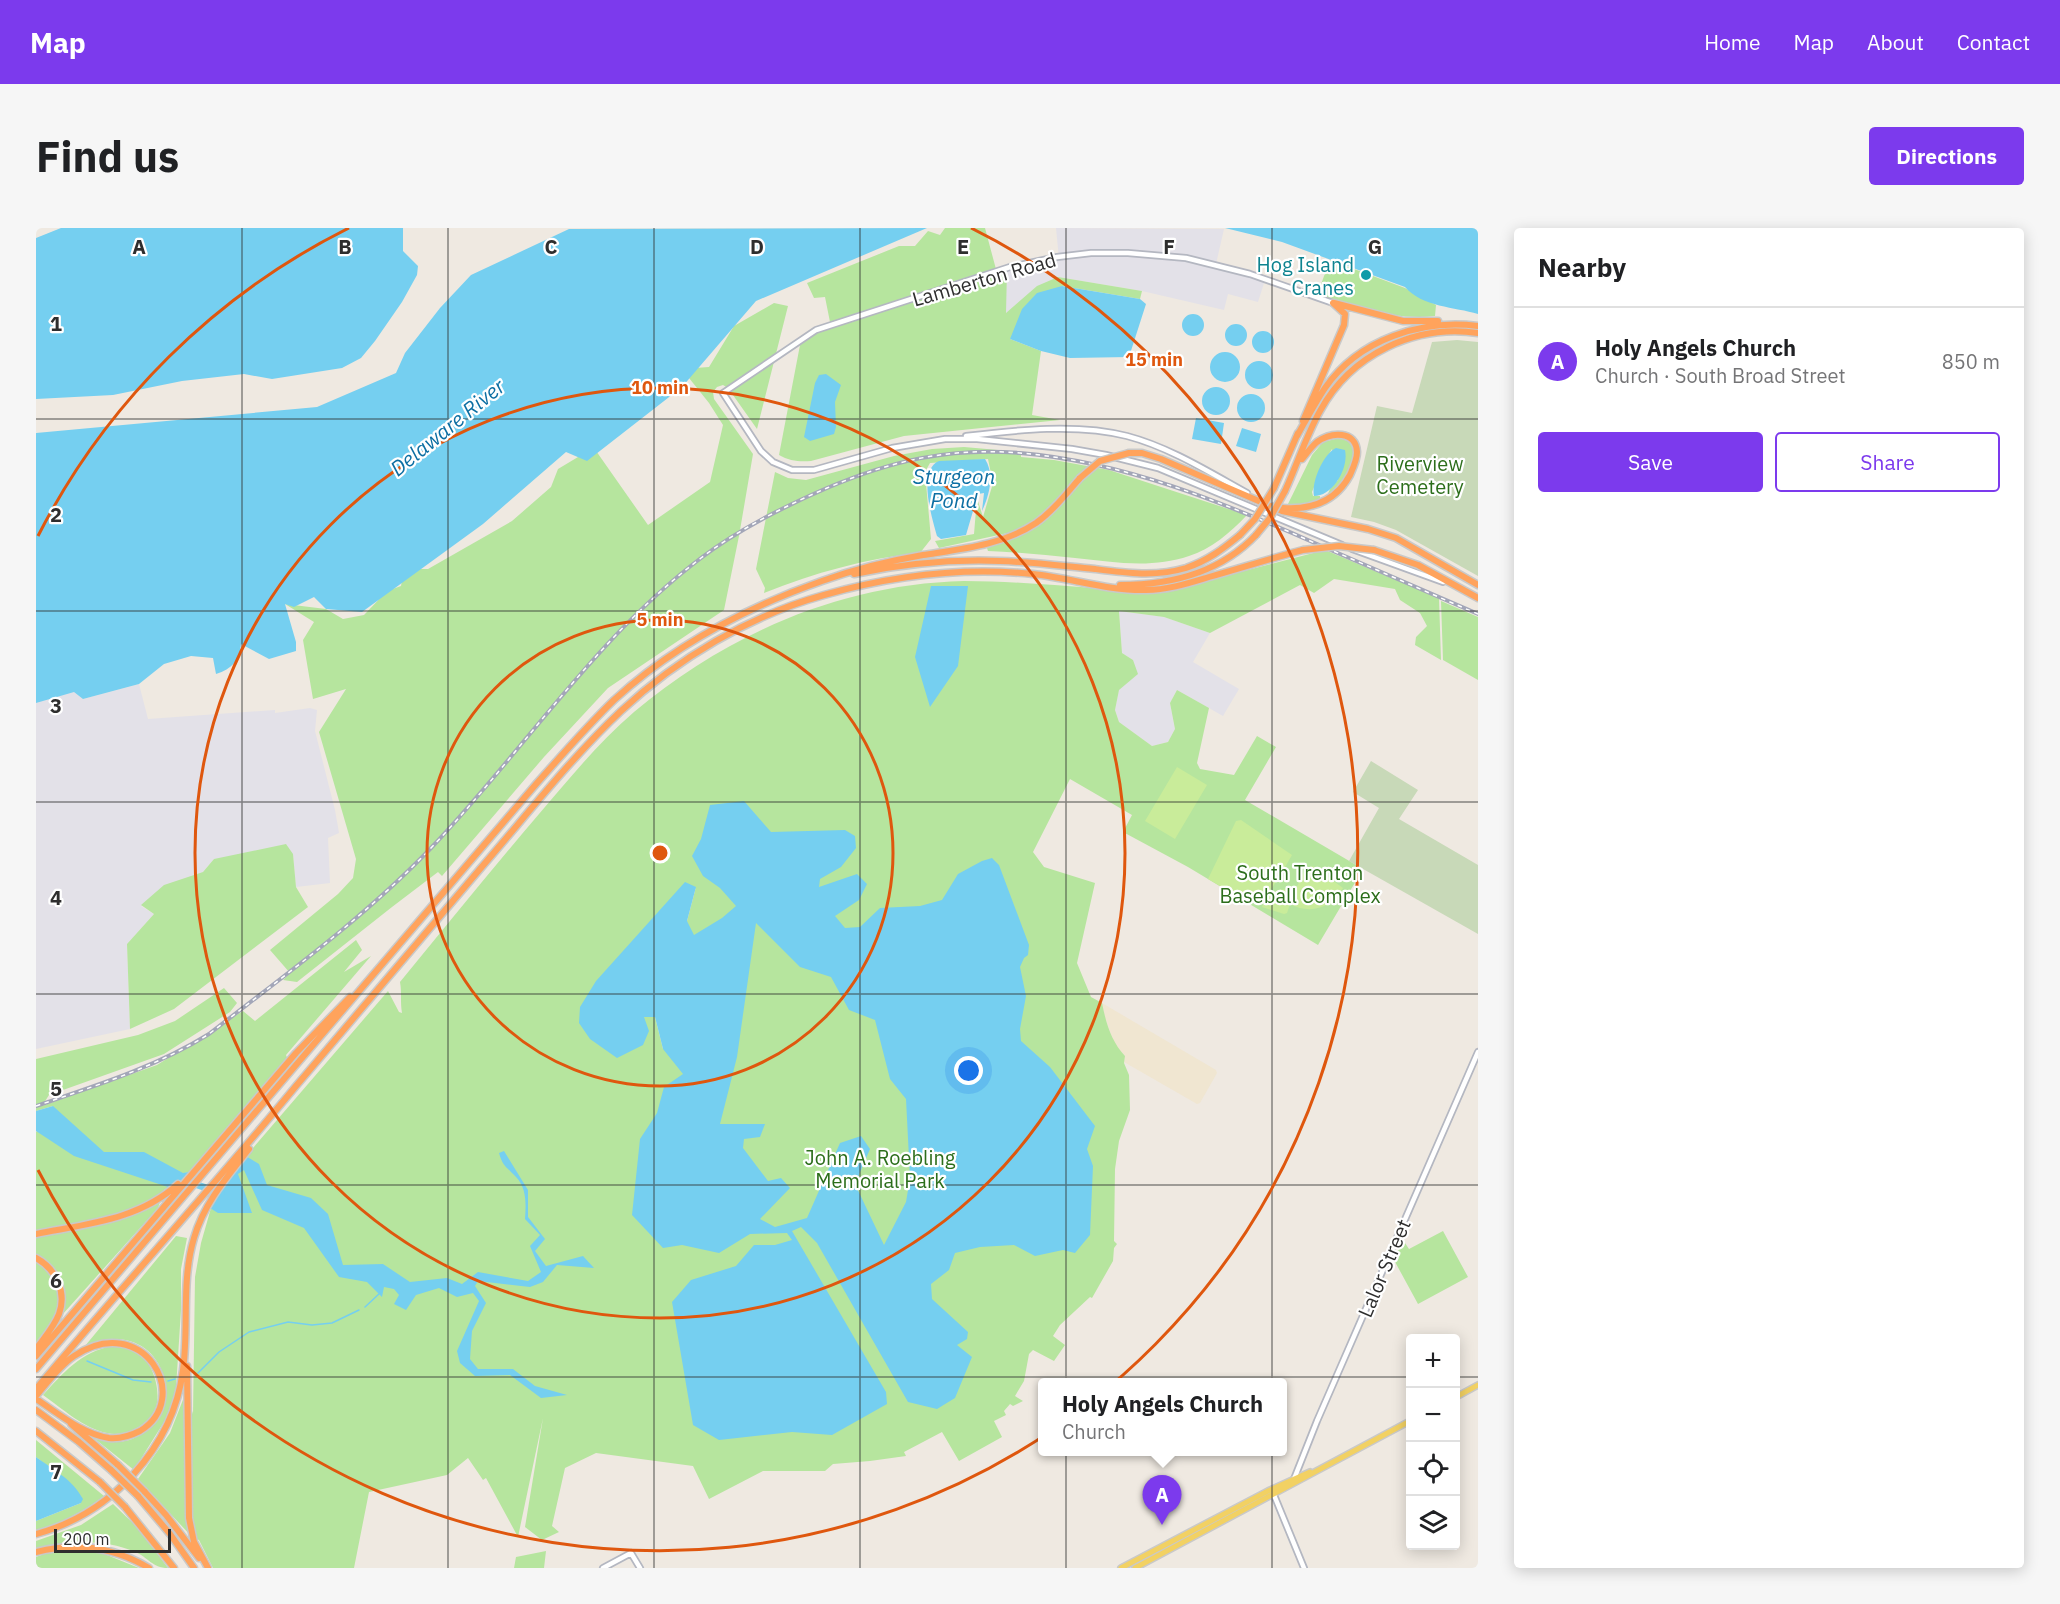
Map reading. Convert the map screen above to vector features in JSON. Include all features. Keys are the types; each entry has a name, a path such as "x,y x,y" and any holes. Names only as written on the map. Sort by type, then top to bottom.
{"highway":[{"path":"1333,303 1403,321 1448,320 1478,326"},
{"path":"785,595 853,574 946,561 1021,562 1134,573 1166,573 1207,559 1240,535 1255,519 1274,488 1344,325 1344,314 1333,303"},
{"path":"1297,436 1325,387 1364,351 1404,332 1433,325 1463,324"},
{"path":"1081,581 1136,585 1178,580 1204,572 1226,560 1256,535 1270,518 1298,464 1315,420 1325,402 1347,375 1372,355 1399,341 1448,331 1478,333"},
{"path":"1272,506 1306,508 1330,498 1352,472 1357,456 1356,446 1344,435 1330,435 1315,444 1298,464"},
{"path":"36,1369 537,783 614,701 649,671 686,645 734,617 785,595 866,567 966,548 1017,534 1048,514 1080,478 1100,461 1129,453 1155,456 1288,513 1368,529 1396,538 1478,585"},
{"path":"36,1395 157,1247 603,729 649,687 708,646 756,620 789,606 823,595 886,581 934,575 994,572 1035,574 1130,590 1170,588 1303,550 1339,546 1396,555 1478,598"},
{"path":"36,1356 140,1233 166,1198 341,1004 364,985"},
{"path":"36,1534 65,1525 101,1504 117,1491 147,1458 166,1426 180,1390 184,1368 188,1264 197,1227 205,1209 219,1186 356,1015"},
{"path":"36,1234 122,1217 166,1198"},
{"path":"36,1258 54,1273 62,1295 59,1314 36,1349"},
{"path":"185,1323 189,1518 194,1542 207,1568"},
{"path":"119,1342 133,1346 144,1353 154,1364 160,1377 162,1391 159,1407 153,1419 137,1432 126,1437 114,1438 93,1433 59,1414 36,1395 69,1360 101,1344 119,1342"},
{"path":"38,1411 141,1493 170,1520 207,1568"},
{"path":"59,1414 118,1465 141,1493 194,1568"},
{"path":"36,1431 100,1482 125,1507 174,1568"},
{"path":"36,1552 71,1547 98,1548 149,1568"}],"main road":[{"path":"1460,1394 1478,1385"},
{"path":"1136,1568 1406,1423"},
{"path":"1121,1568 1294,1478 1328,1465"}],"street":[{"name":"Lamberton Road","path":"955,439 892,448 814,470 792,470 773,462 761,451 723,393 817,330 1010,267 1057,257 1120,252 1186,258 1250,274 1333,303"},
{"path":"955,439 1062,428 1108,431 1136,438 1161,448 1263,502"},
{"path":"955,439 1072,449 1158,468 1372,558 1419,572 1465,591"},
{"name":"Lalor Street","path":"1293,1485 1317,1421 1478,1052"},
{"path":"1274,1495 1304,1568"},
{"path":"603,1568 631,1553 640,1568"}],"shaded area":[{"path":"1056,228 1224,229 1216,264 1265,280 1258,302 1228,294 1224,310 1142,291 1058,277 1005,314 1007,270 1059,259"},
{"path":"1119,611 1164,617 1210,633 1193,662 1239,689 1223,716 1177,690 1170,703 1175,729 1168,742 1152,746 1119,722 1115,710 1119,689 1133,660 1122,653"},
{"path":"139,684 148,719 275,710 275,713 310,708 317,710 315,731 339,833 328,838 330,883 296,887 293,854 214,859 203,872 141,906 154,914 127,944 130,1029 36,1049 36,703 74,691 83,699"},
{"path":"1102,1003 1216,1070 1217,1073 1200,1103 1197,1104 1124,1062 1125,1056 1115,1045"}],"green space":[{"path":"945,228 985,228 997,273 1007,270 1006,313 1037,286 1058,277 1142,291 1140,299 1062,286 1010,339 1041,351 1032,415 1060,420 904,436 811,461 795,461 779,455 800,345 830,322 825,297 814,298 807,283 899,246 915,246 928,231 940,235"},
{"path":"1330,260 1405,288 1436,305 1435,316 1390,314 1317,295"},
{"path":"774,303 788,306 757,429 728,388 723,385 717,387 713,392 714,399 753,454 724,610 608,688 544,757 442,876 438,872 297,982 283,980 290,973 270,950 338,894 353,878 356,859 319,732 346,689 313,699 303,640 314,622 285,604 326,609 343,619 364,615 387,591 401,586 404,569 428,569 512,521 551,487 558,469 578,457 580,443 594,448 648,525 710,482 723,425 689,378 695,368 709,367 734,326"},
{"name":"Riverview Cemetery","path":"1457,340 1478,342 1478,576 1396,530 1351,517 1377,406 1412,413 1432,342"},
{"path":"1339,438 1348,441 1354,448 1350,470 1343,481 1327,496 1338,480 1332,449 1312,492 1313,496 1320,496 1320,500 1307,505 1287,506 1312,455 1323,442"},
{"path":"964,447 1021,452 1021,457 1054,460 1109,470 1247,515 1213,545 1189,556 1160,562 1118,563 988,551 987,548 1031,528 939,548 935,541 974,534 977,498 983,517 993,483 988,459 930,463 925,472 931,539 920,553 841,567 764,593 765,588 756,569 775,472 788,478 806,480 894,456 932,449"},
{"path":"1325,550 1439,598 1441,660 1415,645 1416,637 1427,626 1420,613 1400,600 1395,589 1334,579 1314,593 1300,585 1210,633 1164,617 1119,611 1122,653 1133,660 1138,674 1119,690 1115,710 1119,722 1152,746 1168,742 1175,729 1170,703 1177,690 1209,708 1197,763 1200,769 1234,775 1257,736 1276,747 1245,800 1363,869 1318,945 1188,867 1123,832 1132,815 1070,779 1033,852 1044,867 1095,883 1077,963 1091,997 1102,1003 1110,1031 1125,1056 1124,1063 1129,1075 1130,1110 1119,1141 1115,1169 1114,1241 1117,1244 1114,1248 1113,1261 1092,1298 1090,1297 1060,1325 1053,1336 1065,1345 1054,1361 1033,1350 1029,1354 1024,1381 1015,1396 1023,1401 1013,1406 1010,1404 1004,1411 1006,1415 994,1421 1002,1437 959,1461 942,1432 904,1452 906,1456 833,1464 825,1471 763,1471 709,1499 693,1466 596,1453 565,1468 552,1526 559,1532 542,1540 525,1527 543,1418 518,1537 486,1478 483,1480 468,1458 447,1475 369,1492 354,1568 213,1568 199,1540 192,1537 138,1479 170,1433 186,1392 193,1414 195,1277 201,1243 211,1208 216,1211 238,1173 250,1159 246,1156 388,991 399,1012 402,1013 400,982 521,835 609,736 634,712 670,684 708,659 788,618 830,603 918,584 964,581 1028,583 1136,591 1186,583 1228,567 1236,573","holes":["696,887 687,921 663,1049 655,1017 643,1017"]},
{"path":"1441,601 1478,617 1478,680 1443,660"},
{"path":"1371,761 1418,790 1399,819 1478,865 1478,934 1349,861 1379,808 1353,792"},
{"path":"1177,767 1207,785 1175,839 1145,821"},
{"path":"1241,820 1292,855 1274,886 1259,899 1240,896 1208,879 1236,821"},
{"path":"286,844 293,854 296,887 308,907 174,1009 130,1029 127,944 154,914 141,905 164,885 203,872 214,859"},
{"name":"South Trenton Baseball Complex","path":"1313,866 1343,888 1327,905 1305,909 1290,904 1287,913 1284,914 1262,907 1270,894 1278,890 1293,891 1291,900 1305,869"},
{"path":"356,940 362,950 344,972 371,956 286,1055 288,1060 193,1171 155,1180 170,1186 164,1190 158,1208 36,1344 36,1131 53,1106 36,1111 36,1059 138,1035 175,1021 224,988 237,1003 230,1012 164,1054 49,1095 42,1106 157,1065 243,1011 255,1021"},
{"path":"1443,1231 1468,1277 1418,1304 1394,1260 1403,1240 1409,1249"},
{"path":"176,1236 187,1238 181,1269 176,1388 169,1414 134,1470 95,1439 119,1442 130,1440 140,1435 156,1420 165,1399 166,1388 159,1364 143,1347 121,1339 109,1339 85,1346"},
{"path":"112,1346 134,1350 145,1359 156,1380 158,1396 155,1410 145,1423 130,1431 114,1434 90,1427 43,1395 73,1364 91,1353"},
{"path":"36,1440 104,1496 72,1516 36,1530 36,1521 81,1503 36,1457"},
{"path":"113,1504 138,1528 168,1568 158,1566 135,1552 110,1544 86,1542 36,1549 36,1541 81,1525"},
{"path":"97,1551 139,1568 36,1568 36,1557 47,1553"},
{"path":"546,1551 544,1568 514,1568 516,1557"}],"water":[{"path":"61,228 403,228 403,251 418,266 417,275 402,302 375,341 361,358 342,368 272,379 244,374 182,381 113,395 36,399 36,238"},
{"name":"Delaware River","path":"927,228 756,301 682,387 587,461 566,452 483,524 362,612 326,609 314,597 294,607 285,604 296,642 296,651 269,659 241,644 239,655 234,663 216,674 213,658 191,656 164,664 139,684 83,699 74,692 36,703 36,433 317,407 396,373 405,353 440,308 471,275 569,229"},
{"path":"1225,228 1478,228 1478,314 1420,299 1405,287 1282,242"},
{"path":"1062,286 1140,299 1146,304 1129,357 1070,358 1041,351 1010,339 1022,309 1037,293"},
{"path":"1189,314 1197,314 1204,321 1204,329 1197,336 1189,336 1182,329 1182,321"},
{"path":"1232,324 1240,324 1247,331 1247,339 1240,346 1232,346 1225,339 1225,331"},
{"path":"1259,331 1267,331 1274,338 1274,346 1267,353 1259,353 1252,346 1252,338"},
{"path":"1225,352 1236,356 1240,367 1236,378 1225,382 1214,378 1210,367 1214,356"},
{"path":"1259,361 1269,365 1273,375 1269,385 1259,389 1249,385 1245,375 1249,365"},
{"path":"826,374 841,385 835,402 836,427 834,434 810,441 804,437 815,383 819,375"},
{"path":"1216,387 1226,391 1230,401 1226,411 1216,415 1206,411 1202,401 1206,391"},
{"path":"1251,394 1261,398 1265,408 1261,418 1251,422 1241,418 1237,408 1241,398"},
{"path":"1196,418 1224,423 1221,444 1192,439"},
{"path":"1242,428 1261,434 1256,452 1236,446"},
{"path":"1336,448 1345,450 1345,465 1342,472 1333,486 1321,495 1314,496 1314,484 1319,469 1331,451"},
{"name":"Sturgeon Pond","path":"985,459 990,478 989,492 982,511 984,493 978,494 966,535 941,539 937,536 928,495 927,484 932,466 939,461"},
{"path":"931,586 968,586 958,666 930,707 915,657"},
{"path":"744,801 771,832 845,830 855,836 856,848 841,867 820,879 819,887 857,874 867,884 859,900 835,916 845,928 860,927 880,908 920,906 942,900 958,874 992,858 999,865 1029,945 1028,955 1020,967 1026,996 1020,1029 1021,1041 1050,1067 1095,1126 1087,1149 1093,1166 1090,1235 1075,1253 1063,1250 1035,1256 1014,1245 980,1247 955,1253 949,1270 931,1284 932,1299 968,1332 967,1339 957,1345 972,1357 955,1398 937,1409 908,1402 817,1243 801,1227 792,1231 886,1392 887,1404 832,1435 792,1432 719,1440 693,1425 672,1302 691,1280 736,1266 754,1245 775,1245 792,1240 787,1233 750,1234 719,1253 682,1245 663,1248 632,1215 640,1139 657,1113 664,1087 683,1074 663,1049 655,1017 644,1017 649,1031 643,1045 617,1058 590,1039 579,1023 580,1007 596,981 685,882 696,887 687,921 694,935 722,918 736,906 720,888 703,876 692,856 701,839 710,805","holes":["756,923 800,967 831,977 849,1010 875,1020 890,1079 906,1099 910,1178 906,1202 884,1245 855,1184 870,1149 861,1136 840,1143 807,1218 775,1227 760,1219 790,1188 781,1178 768,1181 743,1148 744,1139 760,1137 765,1124 720,1124 737,1057"]},
{"path":"53,1106 104,1152 144,1152 183,1173 193,1171 177,1190 74,1156 36,1131 36,1111"},
{"path":"504,1151 528,1190 528,1217 545,1239 535,1251 546,1266 583,1256 594,1268 557,1265 543,1282 530,1287 478,1281 475,1286 486,1303 472,1331 470,1359 478,1369 513,1369 535,1386 567,1395 541,1398 510,1375 475,1376 460,1363 457,1351 479,1301 473,1293 457,1297 439,1288 416,1295 406,1310 394,1304 399,1295 394,1289 384,1287 382,1297 367,1282 339,1277 304,1228 262,1210 244,1170 238,1174 252,1213 218,1213 205,1205 246,1156 259,1164 267,1185 311,1198 328,1214 343,1265 383,1264 410,1282 447,1278 462,1284 478,1272 528,1281 541,1272 530,1246 540,1235 525,1219 524,1191 520,1181 502,1161 499,1153"},
{"path":"36,1457 74,1486 83,1499 81,1503 36,1521"}],"waterway":[{"path":"180,1179 221,1193"},
{"path":"365,1307 380,1293"},
{"path":"198,1373 219,1352 249,1332 288,1322 312,1325 332,1323 359,1310"},
{"path":"87,1361 133,1380 151,1382"},
{"path":"168,1381 175,1379"}],"railway":[{"path":"36,1106 147,1066 209,1034 323,945 405,874 464,812 593,660 663,590 701,558 746,528 811,495 874,470 921,458 969,452 1020,453 1097,465 1172,486 1245,513 1478,614"}],"place":[{"name":"Hog Island Cranes","path":"1366,275"},
{"name":"Holy Angels Church","path":"1162,1525"}],"park label":[{"name":"John A. Roebling Memorial Park","path":"880,1168"}]}
